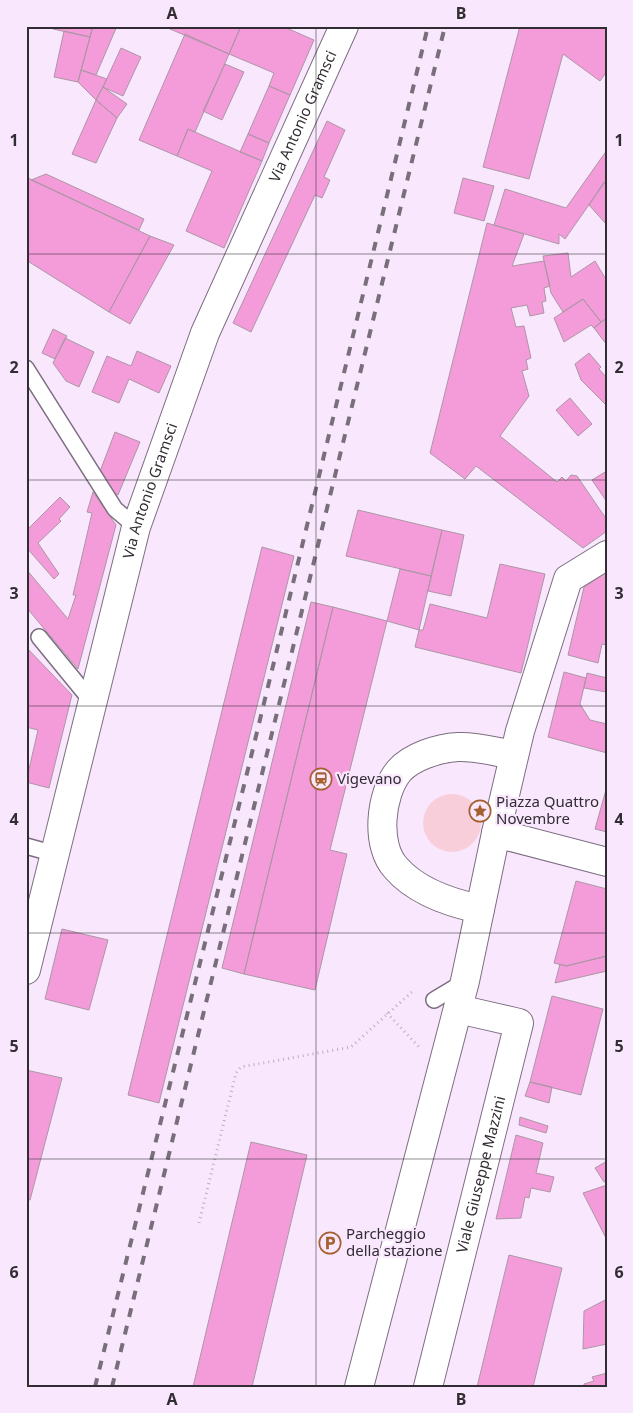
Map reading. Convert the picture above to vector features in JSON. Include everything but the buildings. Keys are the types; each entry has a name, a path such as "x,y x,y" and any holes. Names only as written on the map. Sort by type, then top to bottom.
{"street":[{"name":"Via Antonio Gramsci","path":"26,970 136,527 205,333 335,29"},
{"path":"359,1387 446,1004 465,981 496,833 527,709 568,579 607,555"},
{"path":"480,910 433,894 410,881 394,867 382,832 383,810 389,788 399,771 420,756 458,747 514,755"},
{"path":"496,833 607,862"},
{"name":"Viale Giuseppe Mazzini","path":"428,1387 519,1023 446,1004"}],"lane":[{"path":"26,368 115,509 136,527"},
{"path":"39,637 93,703"},
{"path":"26,846 55,854"}],"path":[{"path":"199,1223 236,1073 241,1067 351,1047 421,984"}],"shaded area":[{"path":"446,794 458,794 473,802 481,817 481,829 473,844 458,852 446,852 431,844 423,829 423,817 431,802"}],"railway":[{"path":"95,1387 249,765 428,26"},
{"path":"112,1387 445,26"}],"place":[{"name":"Vigevano","path":"321,779"},
{"name":"Piazza Quattro Novembre","path":"480,811"},
{"name":"Parcheggio della stazione","path":"330,1243"}]}
